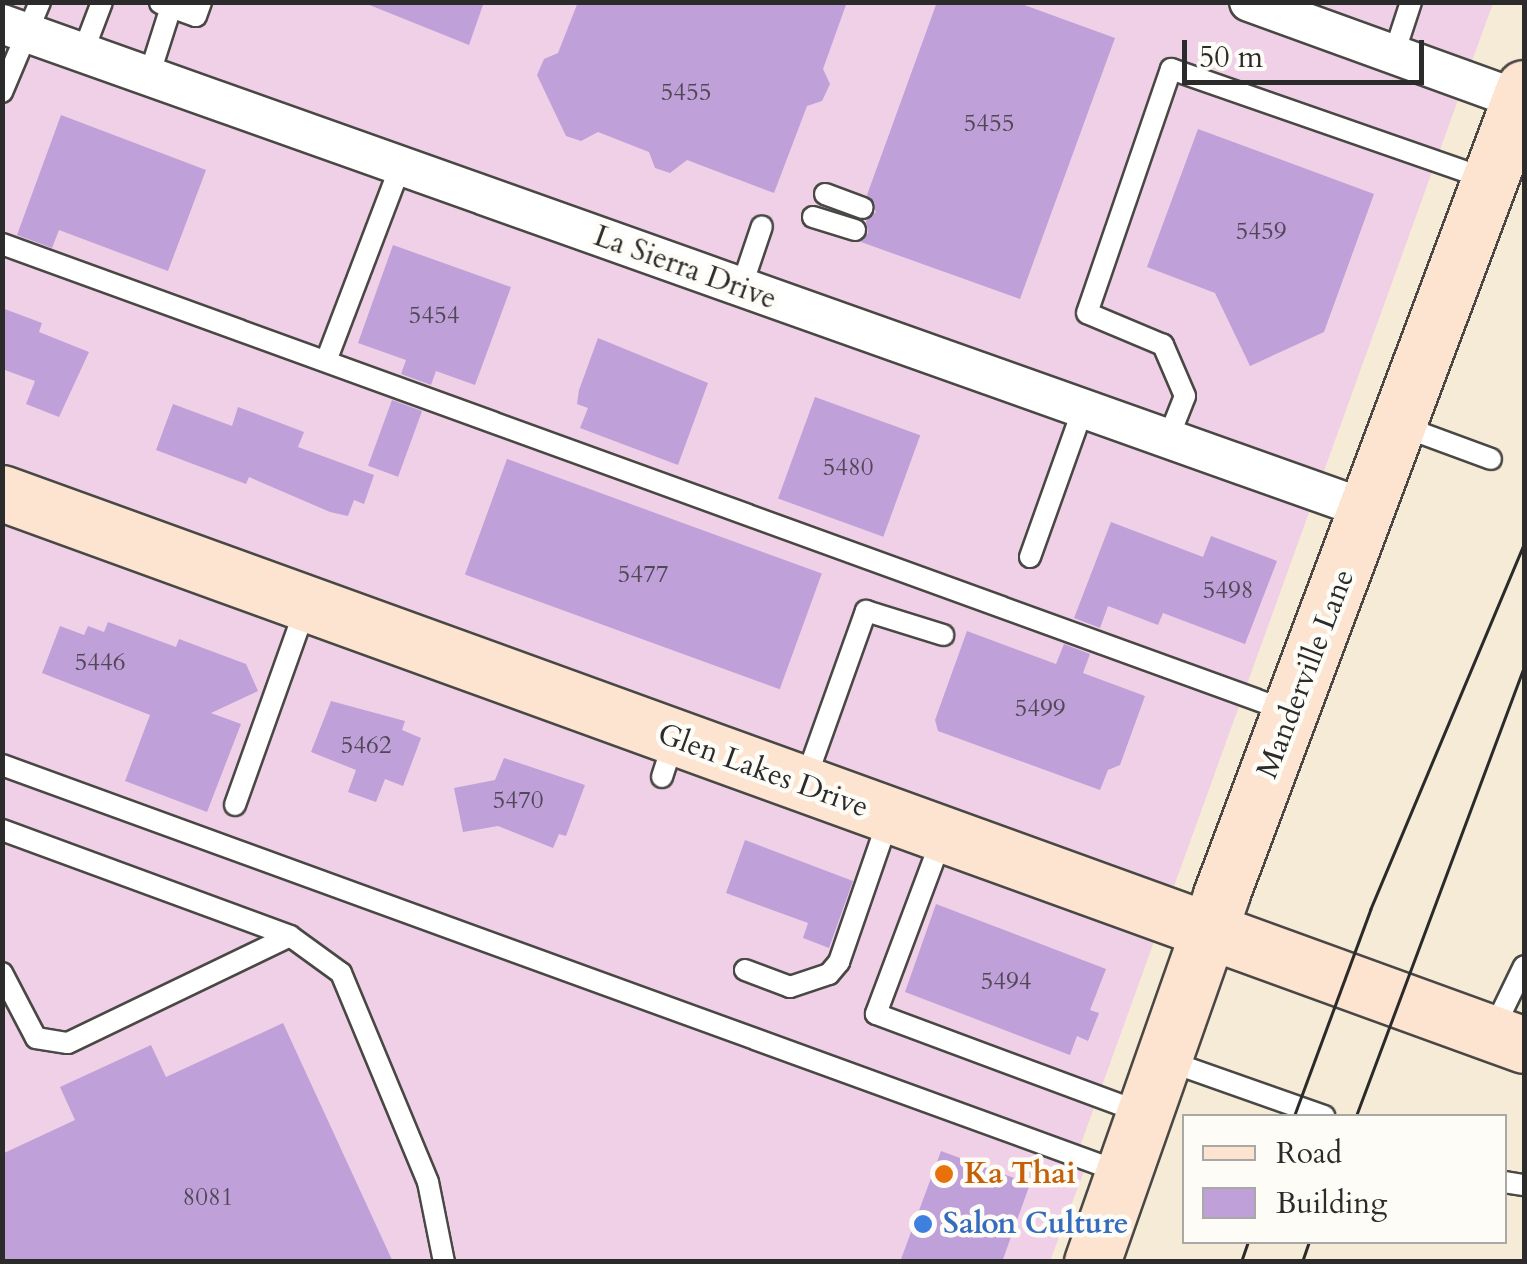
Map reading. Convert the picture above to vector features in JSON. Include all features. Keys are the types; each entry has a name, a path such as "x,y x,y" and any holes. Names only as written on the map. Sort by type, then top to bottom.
{"street":[{"path":"1249,2 1522,94"},
{"name":"La Sierra Drive","path":"23,20 82,52 1368,510"},
{"name":"Manderville Lane","path":"1109,1229 1144,1114 1207,935 1522,94"},
{"name":"Glen Lakes Drive","path":"2,493 308,603 668,758 804,786 1207,935 1508,1039"}],"lane":[{"path":"82,52 102,2"},
{"path":"149,76 165,5 196,16 201,2"},
{"path":"1394,54 1412,2"},
{"path":"2,92 23,20"},
{"path":"1168,439 1185,396 1163,345 1087,313 1170,69 1490,180"},
{"path":"326,361 400,167"},
{"path":"825,194 863,208"},
{"path":"812,217 855,230"},
{"path":"741,288 762,226"},
{"path":"2,244 1290,712"},
{"path":"1030,558 1083,409"},
{"path":"1399,425 1491,459"},
{"path":"234,805 308,603"},
{"path":"804,786 866,611 943,635"},
{"path":"2,765 1109,1229"},
{"path":"745,970 790,987 829,974 840,962 889,818"},
{"path":"2,830 290,936 341,974 428,1182 444,1262"},
{"path":"942,836 876,1014 1144,1114"},
{"path":"2,973 36,1038 68,1043 290,936"},
{"path":"1508,1039 1524,966"},
{"path":"1163,1059 1318,1114"}],"shaded area":[{"path":"2,3 1493,3 1078,1152 3,765"},
{"path":"2,769 1086,1166 1050,1261 3,1261"}],"building":[{"path":"362,2 484,2 469,45"},
{"path":"578,2 847,2 823,69 830,84 822,101 807,106 774,193 687,160 670,173 655,168 649,152 598,132 581,141 566,136 537,75 544,59 558,53"},
{"path":"937,2 1016,2 1115,38 1020,299 861,242 868,233 866,221 876,212 867,195"},
{"path":"61,115 206,170 168,271 59,230 52,248 17,235"},
{"path":"1198,129 1374,194 1324,332 1250,366 1215,293 1147,267"},
{"path":"393,245 511,287 475,385 436,371 431,385 401,374 406,360 358,343"},
{"path":"2,308 42,323 39,332 89,352 59,417 26,404 35,381 2,369"},
{"path":"598,338 708,383 678,465 580,428 588,408 577,404 579,390"},
{"path":"815,397 920,435 883,537 778,498"},
{"path":"392,400 422,411 398,477 368,466"},
{"path":"173,404 232,426 238,407 304,432 298,447 374,475 364,504 354,500 348,516 330,512 249,477 246,484 156,450"},
{"path":"507,459 822,574 780,689 465,575"},
{"path":"1111,522 1203,557 1211,536 1277,561 1245,644 1163,613 1158,625 1108,606 1100,628 1074,618"},
{"path":"108,622 176,647 179,639 246,664 258,691 211,713 241,724 207,812 125,781 150,715 42,673 60,626 84,635 88,626 104,632"},
{"path":"967,631 1056,664 1064,644 1090,654 1083,673 1145,696 1120,765 1108,770 1100,790 938,731 935,720"},
{"path":"331,701 405,721 402,730 421,738 403,786 385,779 376,802 348,792 356,770 311,752"},
{"path":"504,758 585,785 566,836 559,834 553,848 498,826 463,832 454,788 495,780"},
{"path":"745,840 853,881 829,948 803,938 808,923 726,893"},
{"path":"936,904 1106,969 1090,1010 1099,1013 1088,1041 1077,1036 1070,1055 905,992"},
{"path":"283,1023 393,1262 2,1262 2,1154 75,1120 60,1087 151,1045 166,1077"},
{"path":"941,1151 1030,1184 1002,1262 900,1262"}],"tram line":[{"path":"1295,1114 1370,910 1524,544"},
{"path":"1357,1114 1524,667"},
{"path":"1241,1262 1247,1244"},
{"path":"1302,1262 1308,1244"}],"place":[{"name":"Ka Thai","path":"944,1174"},
{"name":"Salon Culture","path":"923,1224"}]}
